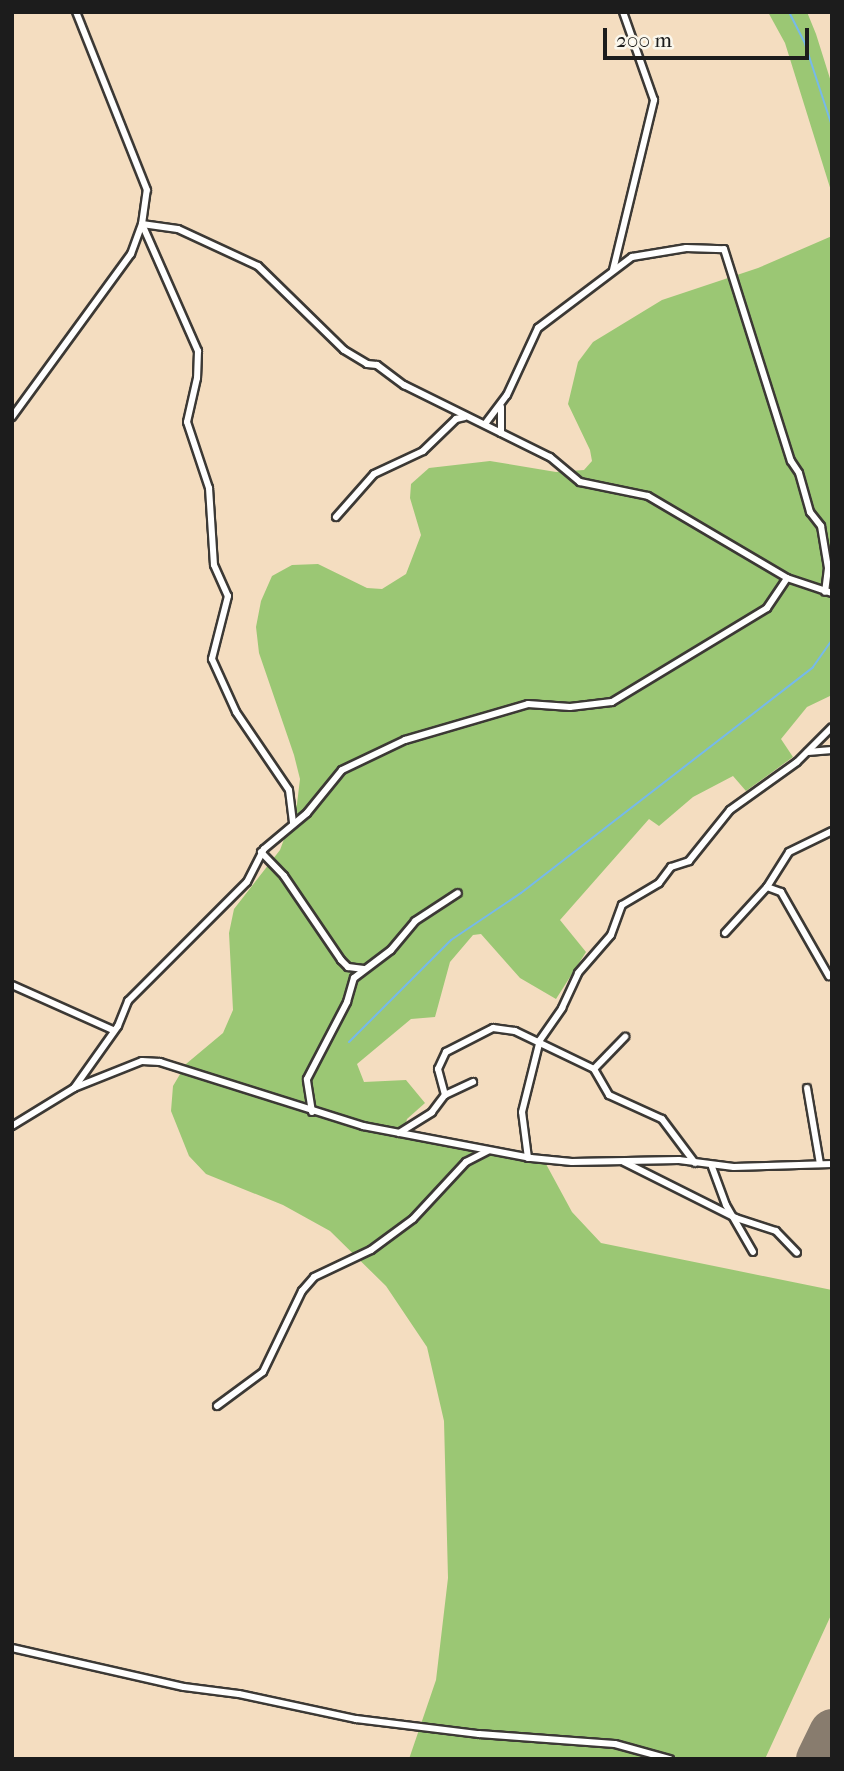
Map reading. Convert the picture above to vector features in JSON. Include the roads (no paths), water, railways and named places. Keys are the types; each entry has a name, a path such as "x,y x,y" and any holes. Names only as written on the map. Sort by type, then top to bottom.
{"street":[{"path":"12,417 131,254 142,224 147,190 76,12"},
{"path":"612,272 654,100 623,12"},
{"path":"142,224 178,229 258,266 327,338 466,417 551,458 580,482 636,493 670,506 787,578 828,592 828,568 821,524 809,511 799,472 791,461 728,254 718,247 652,251 632,257 538,328 500,407 485,424"},
{"path":"142,224 198,351 187,422 209,488 214,565 228,596 212,659 236,712 289,790 293,824"},
{"path":"500,407 501,433"},
{"path":"336,517 374,474 423,451 456,419 466,417"},
{"path":"74,1088 113,1030 128,1001 247,882 261,852 293,824 342,770 400,742 528,704 570,707 612,702 631,693 767,608 787,578"},
{"path":"528,1158 522,1112 540,1040 562,1008 578,973 611,935 628,899 659,883 671,867 689,861 730,810 808,752 832,727"},
{"path":"808,752 832,750"},
{"path":"725,933 767,887 789,852 832,831"},
{"path":"261,852 284,876 341,960 351,968 366,970"},
{"path":"767,887 781,892 829,975"},
{"path":"312,1112 307,1079 347,1002 354,978 366,970 415,921 458,893"},
{"path":"12,985 113,1030"},
{"path":"445,1095 438,1069 455,1044 493,1028 540,1040 594,1069 609,1096 662,1119 695,1163"},
{"path":"594,1069 625,1037"},
{"path":"12,1126 74,1088 142,1057 312,1112 399,1133 528,1158 695,1163 712,1167 832,1164"},
{"path":"399,1133 432,1112 445,1095 473,1082"},
{"path":"807,1088 820,1164"},
{"path":"217,1406 263,1372 302,1291 314,1277 371,1250 431,1203 466,1162 490,1151"},
{"path":"622,1161 732,1216 776,1231 797,1253"},
{"path":"712,1167 732,1216 753,1252"},
{"path":"12,1648 184,1688 239,1694 356,1718 480,1734 615,1744 670,1759"}],"waterway":[{"path":"789,12 805,44 832,126"},
{"path":"349,1042 451,940 521,893 813,667 832,640"}]}
